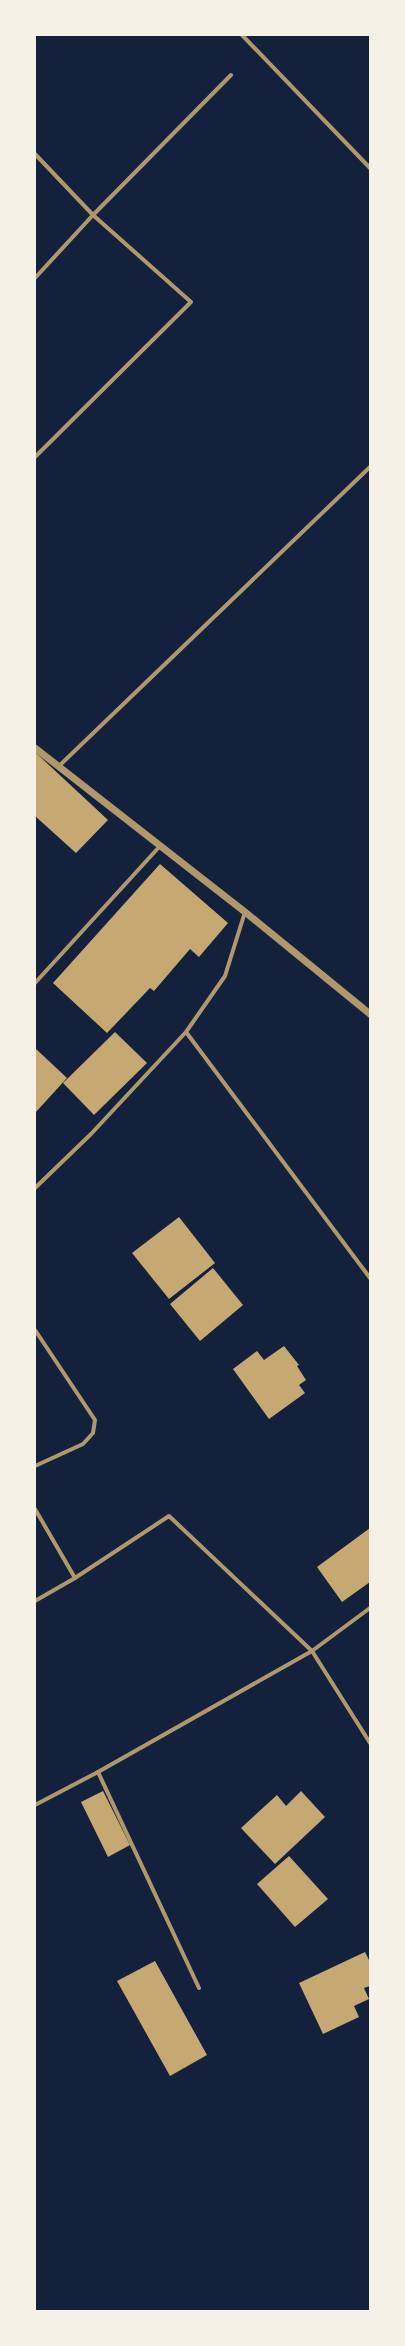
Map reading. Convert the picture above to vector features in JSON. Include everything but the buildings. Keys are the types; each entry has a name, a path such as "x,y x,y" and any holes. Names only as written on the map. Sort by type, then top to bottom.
{"street":[{"path":"242,35 370,168"},
{"path":"35,278 93,215 231,75"},
{"path":"35,154 93,215 191,302 35,457"},
{"path":"59,766 370,467"},
{"path":"35,748 245,912 370,1014"},
{"path":"35,983 160,845"},
{"path":"35,1188 91,1134 186,1032 225,976 245,912"},
{"path":"186,1032 370,1278"},
{"path":"35,1330 95,1420 93,1433 83,1444 35,1466"},
{"path":"35,1509 75,1578"},
{"path":"35,1601 75,1578 169,1516 312,1651 370,1743"},
{"path":"35,1805 98,1772 312,1651 370,1608"},
{"path":"98,1772 199,1988"}]}
